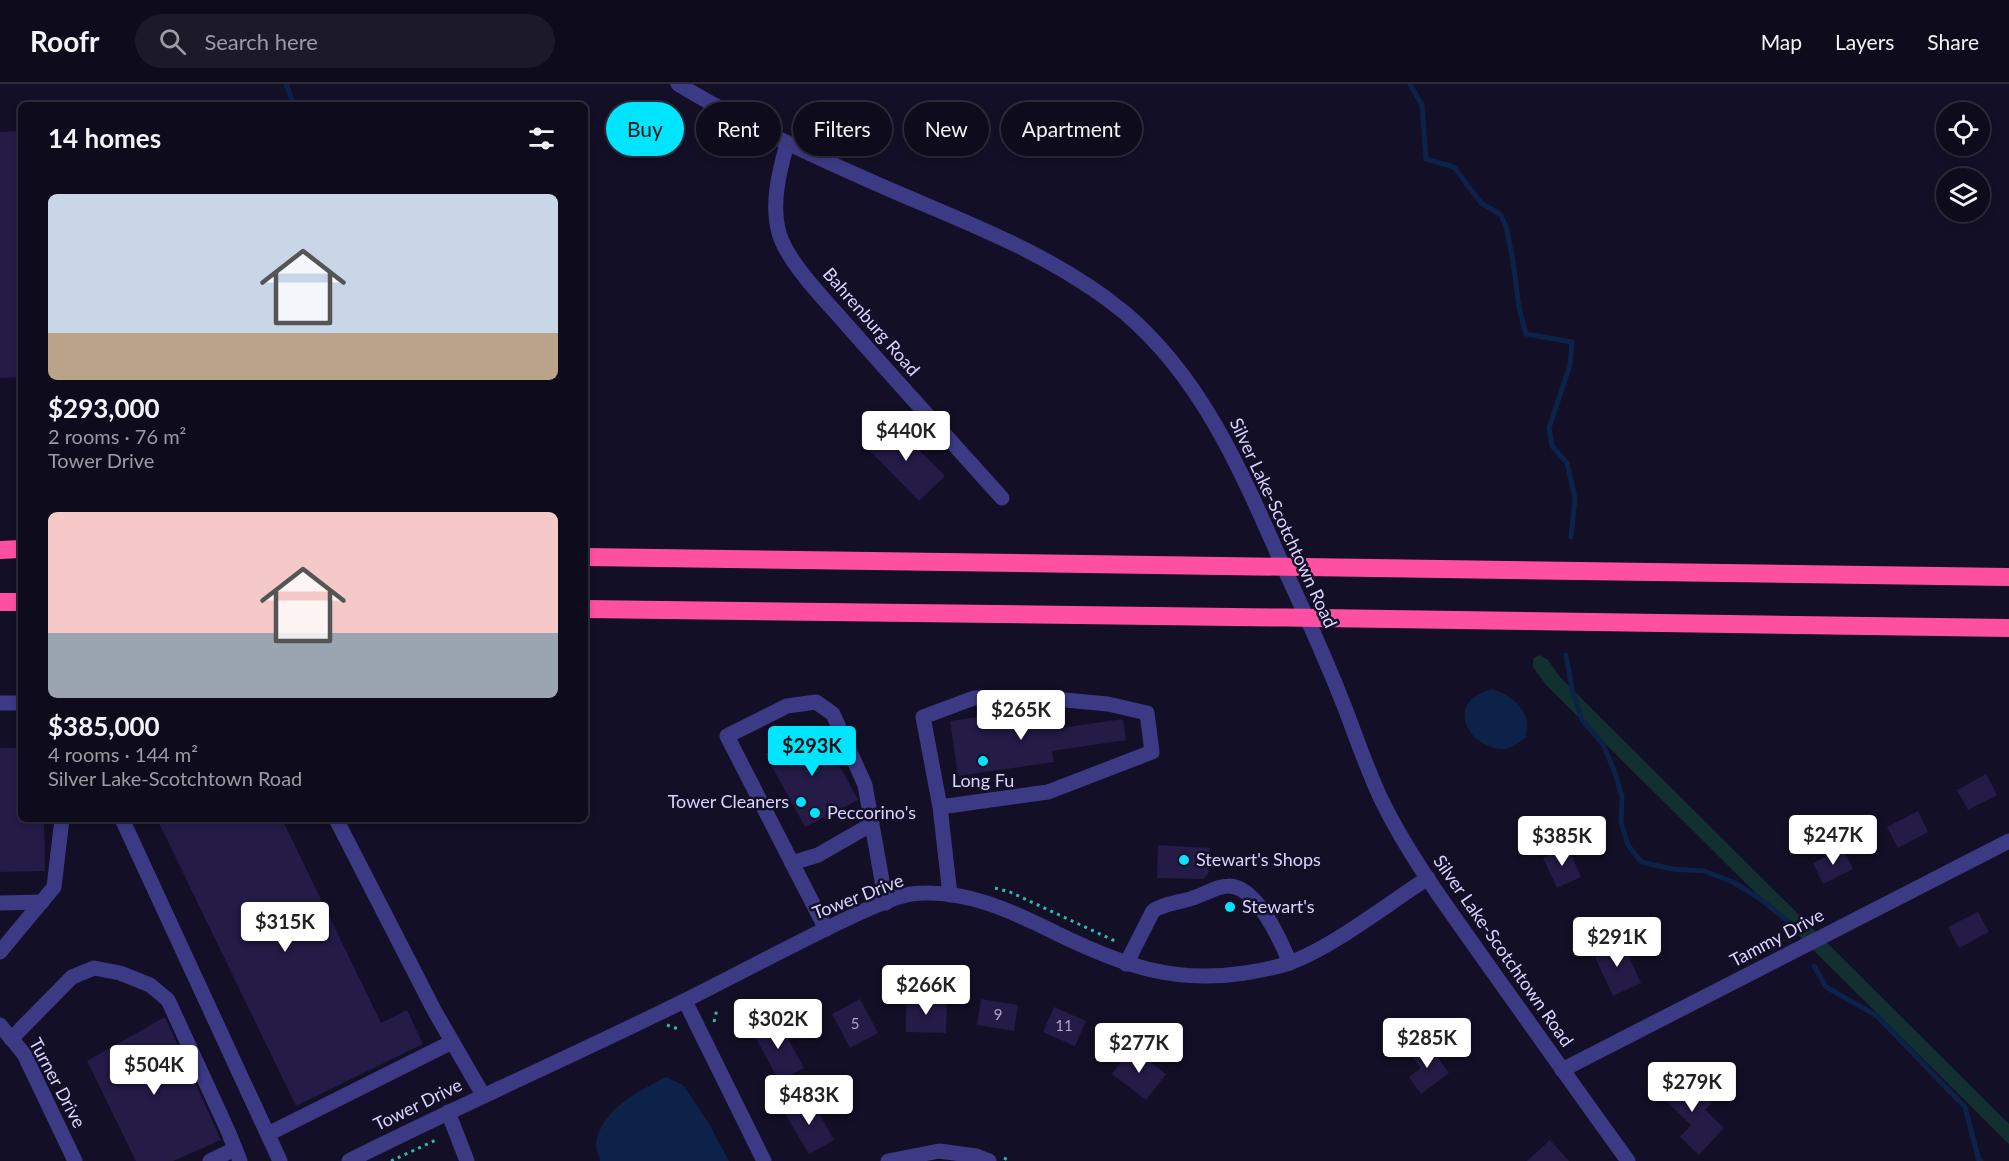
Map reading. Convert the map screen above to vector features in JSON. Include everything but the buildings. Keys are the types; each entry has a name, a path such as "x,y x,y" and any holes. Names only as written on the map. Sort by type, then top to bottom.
{"highway":[{"path":"0,550 18,549"},
{"path":"588,557 2009,577"},
{"path":"0,602 18,603"},
{"path":"588,609 1263,616 2009,628"}],"street":[{"name":"Silver Lake-Scotchtown Road","path":"678,84 712,105 787,144 992,234 1043,259 1096,291 1126,314 1173,363 1195,391 1216,425 1262,517 1333,678 1382,800 1415,860 1628,1161"},
{"name":"Bahrenburg Road","path":"787,144 778,174 776,216 779,235 788,252 813,287 1002,498"},
{"path":"940,807 1048,792 1152,752 1147,713 1108,704 1043,698 974,698 923,717 940,807 950,895"},
{"path":"826,929 727,736 787,706 816,702 833,714 865,785 886,903"},
{"path":"0,703 18,703"},
{"path":"0,952 54,887 62,822"},
{"path":"123,822 280,1161"},
{"path":"338,822 452,1042 483,1095"},
{"path":"792,863 818,855 872,824"},
{"name":"Tammy Drive","path":"1563,1070 2009,841"},
{"name":"Tower Drive","path":"349,1161 685,1000 826,929 908,894 941,893 987,902 1126,964 1162,974 1220,977 1290,963 1321,948 1428,878"},
{"path":"1126,964 1153,911 1160,906 1195,898 1228,886 1241,888 1258,904 1280,939 1290,963"},
{"path":"0,903 42,902"},
{"path":"11,1039 72,977 94,968 120,973 150,985 168,1000 237,1155 210,1161"},
{"path":"685,1000 764,1161"},
{"name":"Turner Drive","path":"0,1025 24,1054 75,1161"},
{"path":"268,1134 452,1042"},
{"path":"448,1112 467,1161"},
{"path":"888,1161 939,1151 976,1156 989,1161"}],"path":[{"path":"664,1024 682,1030 686,1035"},
{"path":"391,1161 436,1140"}],"green space":[{"path":"1539,655 1548,660 1560,677 2009,1124 2009,1144 1547,686 1533,667 1533,659"}],"water":[{"path":"1492,689 1519,705 1527,722 1526,737 1505,749 1492,748 1481,742 1466,725 1464,714 1468,704 1476,695"},
{"path":"1171,1036 1177,1039 1180,1045 1177,1051 1171,1054 1165,1051 1162,1045 1165,1039"},
{"path":"666,1077 683,1085 709,1124 729,1161 600,1161 596,1143 606,1120 623,1102"}],"waterway":[{"path":"286,84 293,102"},
{"path":"1410,84 1422,105 1426,159 1454,167 1481,203 1500,214 1506,226 1519,308 1526,334 1572,342 1570,365 1549,428 1552,446 1567,463 1575,498 1571,537"},
{"path":"1566,655 1572,689 1582,720 1603,744 1622,797 1621,822 1628,845 1641,862 1672,869 1704,871 1733,882 1759,898 1794,926"},
{"path":"1814,966 1826,987 1877,1016 1965,1107 1979,1161 1981,1161"}],"place":[{"name":"Long Fu","path":"983,761"},
{"name":"Tower Cleaners","path":"801,802"},
{"name":"Peccorino's","path":"815,813"},
{"name":"Stewart's Shops","path":"1184,860"},
{"name":"Stewart's","path":"1230,907"}]}
